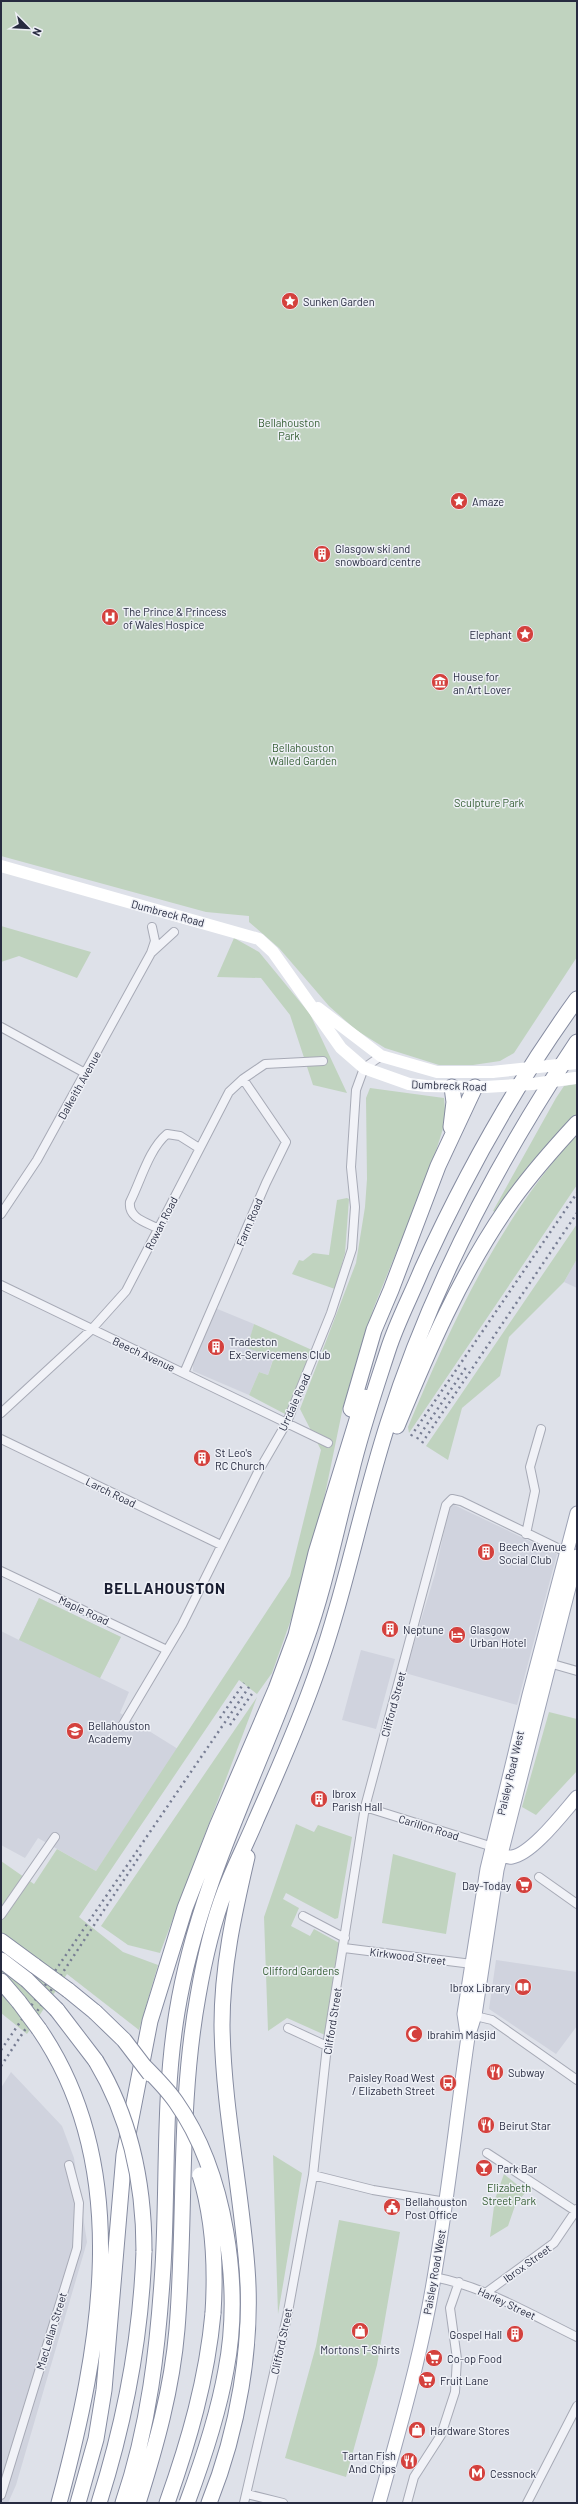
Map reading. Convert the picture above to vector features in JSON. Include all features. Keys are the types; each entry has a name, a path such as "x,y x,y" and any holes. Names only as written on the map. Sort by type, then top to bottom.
{"highway":[{"path":"78,2503 94,2445 103,2396 110,2337 124,2155 150,2021 188,1901 217,1826 276,1689 296,1635 335,1490 356,1417 369,1381 388,1348 434,1242 485,1145 515,1093 577,999"},
{"path":"138,2503 157,2441 174,2353 180,2283 186,2102 198,1997 212,1932 225,1891 256,1821 315,1677 328,1640 388,1423 440,1289 496,1174 544,1092 577,1042"},
{"path":"447,1148 453,1115 452,1087"},
{"path":"335,1490 339,1451 374,1330 447,1148 480,1087"},
{"path":"359,1528 412,1389 445,1315 506,1208 577,1122"},
{"path":"123,2503 148,2408 156,2347 163,2266 169,2073 177,2012 188,1959 217,1863 288,1692 319,1603 351,1471 388,1348"},
{"path":"209,2503 231,2430 242,2377 246,2334 247,2266 227,2105 222,2025 229,1938 256,1821"},
{"path":"2,1942 68,1990 95,2012 124,2040 144,2066 177,2103 196,2138 214,2187 229,2257 232,2306 226,2369 209,2438 187,2503"},
{"path":"1,1960 27,1980 57,2010 96,2061 118,2106 134,2153 142,2200 144,2251 140,2313 132,2372 119,2433 99,2503"},
{"path":"1,1981 19,2002 38,2029 69,2083 85,2124 97,2178 100,2230 98,2284 93,2336 81,2416 59,2503"},
{"path":"144,2066 176,2116 190,2147 202,2181 213,2244 213,2313 205,2373 195,2416 167,2503"}],"main road":[{"name":"Dumbreck Road","path":"1,866 259,939 272,952 309,1001 341,1048 364,1068 409,1084 452,1087 533,1084 576,1078"},
{"name":"Dumbreck Road","path":"309,1001 381,1056 437,1072 487,1072 577,1063"},
{"path":"480,1087 487,1072"},
{"name":"Paisley Road West","path":"470,2015 497,1851 549,1663 573,1555 577,1513"},
{"name":"Paisley Road West","path":"380,2503 411,2388 434,2277 446,2202 468,2037 472,1964 529,1696 573,1555"},
{"path":"497,1851 513,1857 528,1850 577,1797"}],"street":[{"name":"Dalkeith Avenue","path":"1,1214 4,1204 37,1160 152,953 155,941 152,927"},
{"name":"Dalkeith Avenue","path":"152,953 174,932"},
{"path":"1,1027 85,1074"},
{"path":"364,1068 381,1056"},
{"name":"Rowan Road","path":"1,1413 91,1330 126,1291 229,1092 243,1079 265,1064 323,1061"},
{"name":"Urrdale Road","path":"122,1726 195,1602 220,1545 287,1422 331,1314 352,1249 355,1207 351,1167 356,1090 364,1068"},
{"name":"Farm Road","path":"184,1373 266,1183 286,1142 243,1079"},
{"path":"159,1229 132,1214 129,1208 130,1202 148,1161 160,1140 167,1134 180,1136 199,1148"},
{"name":"Beech Avenue","path":"1,1285 91,1330 328,1442"},
{"path":"542,1430 530,1466 535,1491 526,1534 573,1555"},
{"name":"Larch Road","path":"1,1439 220,1545"},
{"name":"Clifford Street","path":"244,2503 287,2317 313,2175 327,2046 344,1948 365,1807 445,1508 452,1499 477,1508 526,1534"},
{"name":"Maple Road","path":"1,1571 168,1650"},
{"path":"549,1663 577,1671"},
{"name":"Carillon Road","path":"365,1807 497,1851"},
{"path":"1,1915 55,1837"},
{"path":"539,1877 577,1904"},
{"path":"303,1916 345,1938"},
{"name":"Kirkwood Street","path":"344,1948 472,1964"},
{"path":"470,2015 492,2020 577,2080"},
{"path":"288,2028 327,2046"},
{"path":"487,2153 577,2211"},
{"name":"MacLellan Street","path":"1,2495 77,2248 79,2203 69,2165"},
{"path":"313,2175 373,2190 446,2202"},
{"name":"Ibrox Street","path":"487,2292 554,2243 577,2211"},
{"name":"Harley Street","path":"434,2277 459,2282 487,2292 577,2337"},
{"path":"407,2503 414,2477 441,2435 455,2392 457,2359 450,2308 459,2282"},
{"path":"527,2503 577,2406"},
{"path":"247,2494 283,2503"}],"shaded area":[{"path":"577,1259 577,1288 564,1282"},
{"path":"215,1308 254,1324 248,1348 274,1356 268,1375 259,1372 249,1395 193,1371 193,1363"},
{"path":"450,1503 557,1554 517,1705 405,1673 435,1574"},
{"name":"Bellahouston Academy","path":"39,1598 121,1637 100,1678 129,1692 120,1713 178,1749 96,1871 38,1838 25,1858 1,1845 1,1631 19,1640"},
{"path":"361,1650 395,1659 376,1729 342,1720"},
{"path":"496,1960 577,1972 577,2026 556,2054 489,2009"},
{"path":"11,2072 62,2126 74,2158 87,2242 16,2485 8,2503 1,2503 1,2088"}],"green space":[{"name":"Bellahouston Park","path":"1,1 577,1 577,957 514,1053 500,1061 473,1065 439,1065 385,1048 356,1030 329,1006 279,948 249,922 249,916 206,912 1,856"},
{"path":"1,926 91,952 77,978 19,956 1,962"},
{"path":"234,938 259,952 310,1014 347,1093 313,1085 290,1015 261,978 217,977"},
{"path":"577,1084 577,1115 508,1200 499,1214 493,1211 556,1098 564,1086"},
{"path":"370,1088 444,1098 446,1119 431,1167 374,1307 343,1407 323,1504 299,1597 272,1673 257,1694 239,1680 79,1917 123,1952 158,1965 139,2030 67,1974 27,2034 1,2013 1,1861 34,1884 57,1849 96,1871 290,1576 321,1450 300,1409 356,1263 365,1207 367,1179 366,1098"},
{"path":"577,1134 577,1185 409,1433 408,1427 442,1349 480,1273 501,1236 524,1201 549,1167"},
{"path":"349,1199 345,1253 335,1289 292,1274 299,1260 303,1261 313,1253 329,1255 337,1200"},
{"path":"577,1224 577,1259 564,1282 509,1337 500,1376 462,1408 448,1460 426,1446"},
{"path":"254,1324 312,1350 285,1414 249,1395 259,1372 268,1375 274,1357 247,1348"},
{"path":"39,1598 121,1637 100,1678 19,1640"},
{"path":"257,1697 160,1953 128,1945 101,1926"},
{"path":"549,1712 577,1719 577,1771 536,1815 522,1807"},
{"name":"Clifford Gardens","path":"296,1824 314,1832 318,1825 352,1837 338,1918 335,1919 286,1893 283,1899 299,1908 291,1926 310,1936 314,1929 341,1944 325,2035 287,2018 268,2031 264,1917"},
{"path":"393,1854 456,1873 446,1934 382,1923"},
{"path":"273,2155 302,2173 278,2314"},
{"name":"Elizabeth Street Park","path":"504,2174 526,2192 516,2203 508,2226 490,2237 495,2199"},
{"path":"339,2220 400,2232 377,2365 346,2477 285,2458 316,2346"}],"railway":[{"path":"411,1436 577,1193"},
{"path":"422,1443 577,1213"},
{"path":"417,1439 467,1366"},
{"path":"220,1718 244,1683"},
{"path":"1,2050 249,1687"},
{"path":"230,1725 254,1691"},
{"path":"1,2066 143,1851"}],"place":[{"name":"Sunken Garden","path":"290,301"},
{"name":"Amaze","path":"459,501"},
{"name":"Glasgow ski and snowboard centre","path":"322,554"},
{"name":"The Prince & Princess of Wales Hospice","path":"110,617"},
{"name":"Elephant","path":"525,634"},
{"name":"House for an Art Lover","path":"440,682"},
{"name":"Tradeston Ex-Servicemens Club","path":"216,1347"},
{"name":"St Leo's RC Church","path":"202,1458"},
{"name":"Beech Avenue Social Club","path":"486,1552"},
{"name":"Neptune","path":"390,1629"},
{"name":"Glasgow Urban Hotel","path":"457,1635"},
{"name":"Bellahouston Academy","path":"75,1731"},
{"name":"Ibrox Parish Hall","path":"319,1799"},
{"name":"Day-Today","path":"524,1885"},
{"name":"Ibrox Library","path":"523,1987"},
{"name":"Ibrahim Masjid","path":"414,2034"},
{"name":"Subway","path":"495,2072"},
{"name":"Paisley Road West / Elizabeth Street","path":"448,2083"},
{"name":"Beirut Star","path":"486,2125"},
{"name":"Park Bar","path":"484,2168"},
{"name":"Bellahouston Post Office","path":"392,2207"},
{"name":"Mortons T-Shirts","path":"360,2331"},
{"name":"Gospel Hall","path":"515,2334"},
{"name":"Co-op Food","path":"434,2358"},
{"name":"Fruit Lane","path":"427,2380"},
{"name":"Hardware Stores","path":"417,2430"},
{"name":"Tartan Fish And Chips","path":"409,2461"},
{"name":"Cessnock","path":"477,2473"}],"district":[{"name":"BELLAHOUSTON","path":"165,1588"}],"park label":[{"name":"Bellahouston Walled Garden","path":"303,753"},
{"name":"Sculpture Park","path":"489,802"}]}
